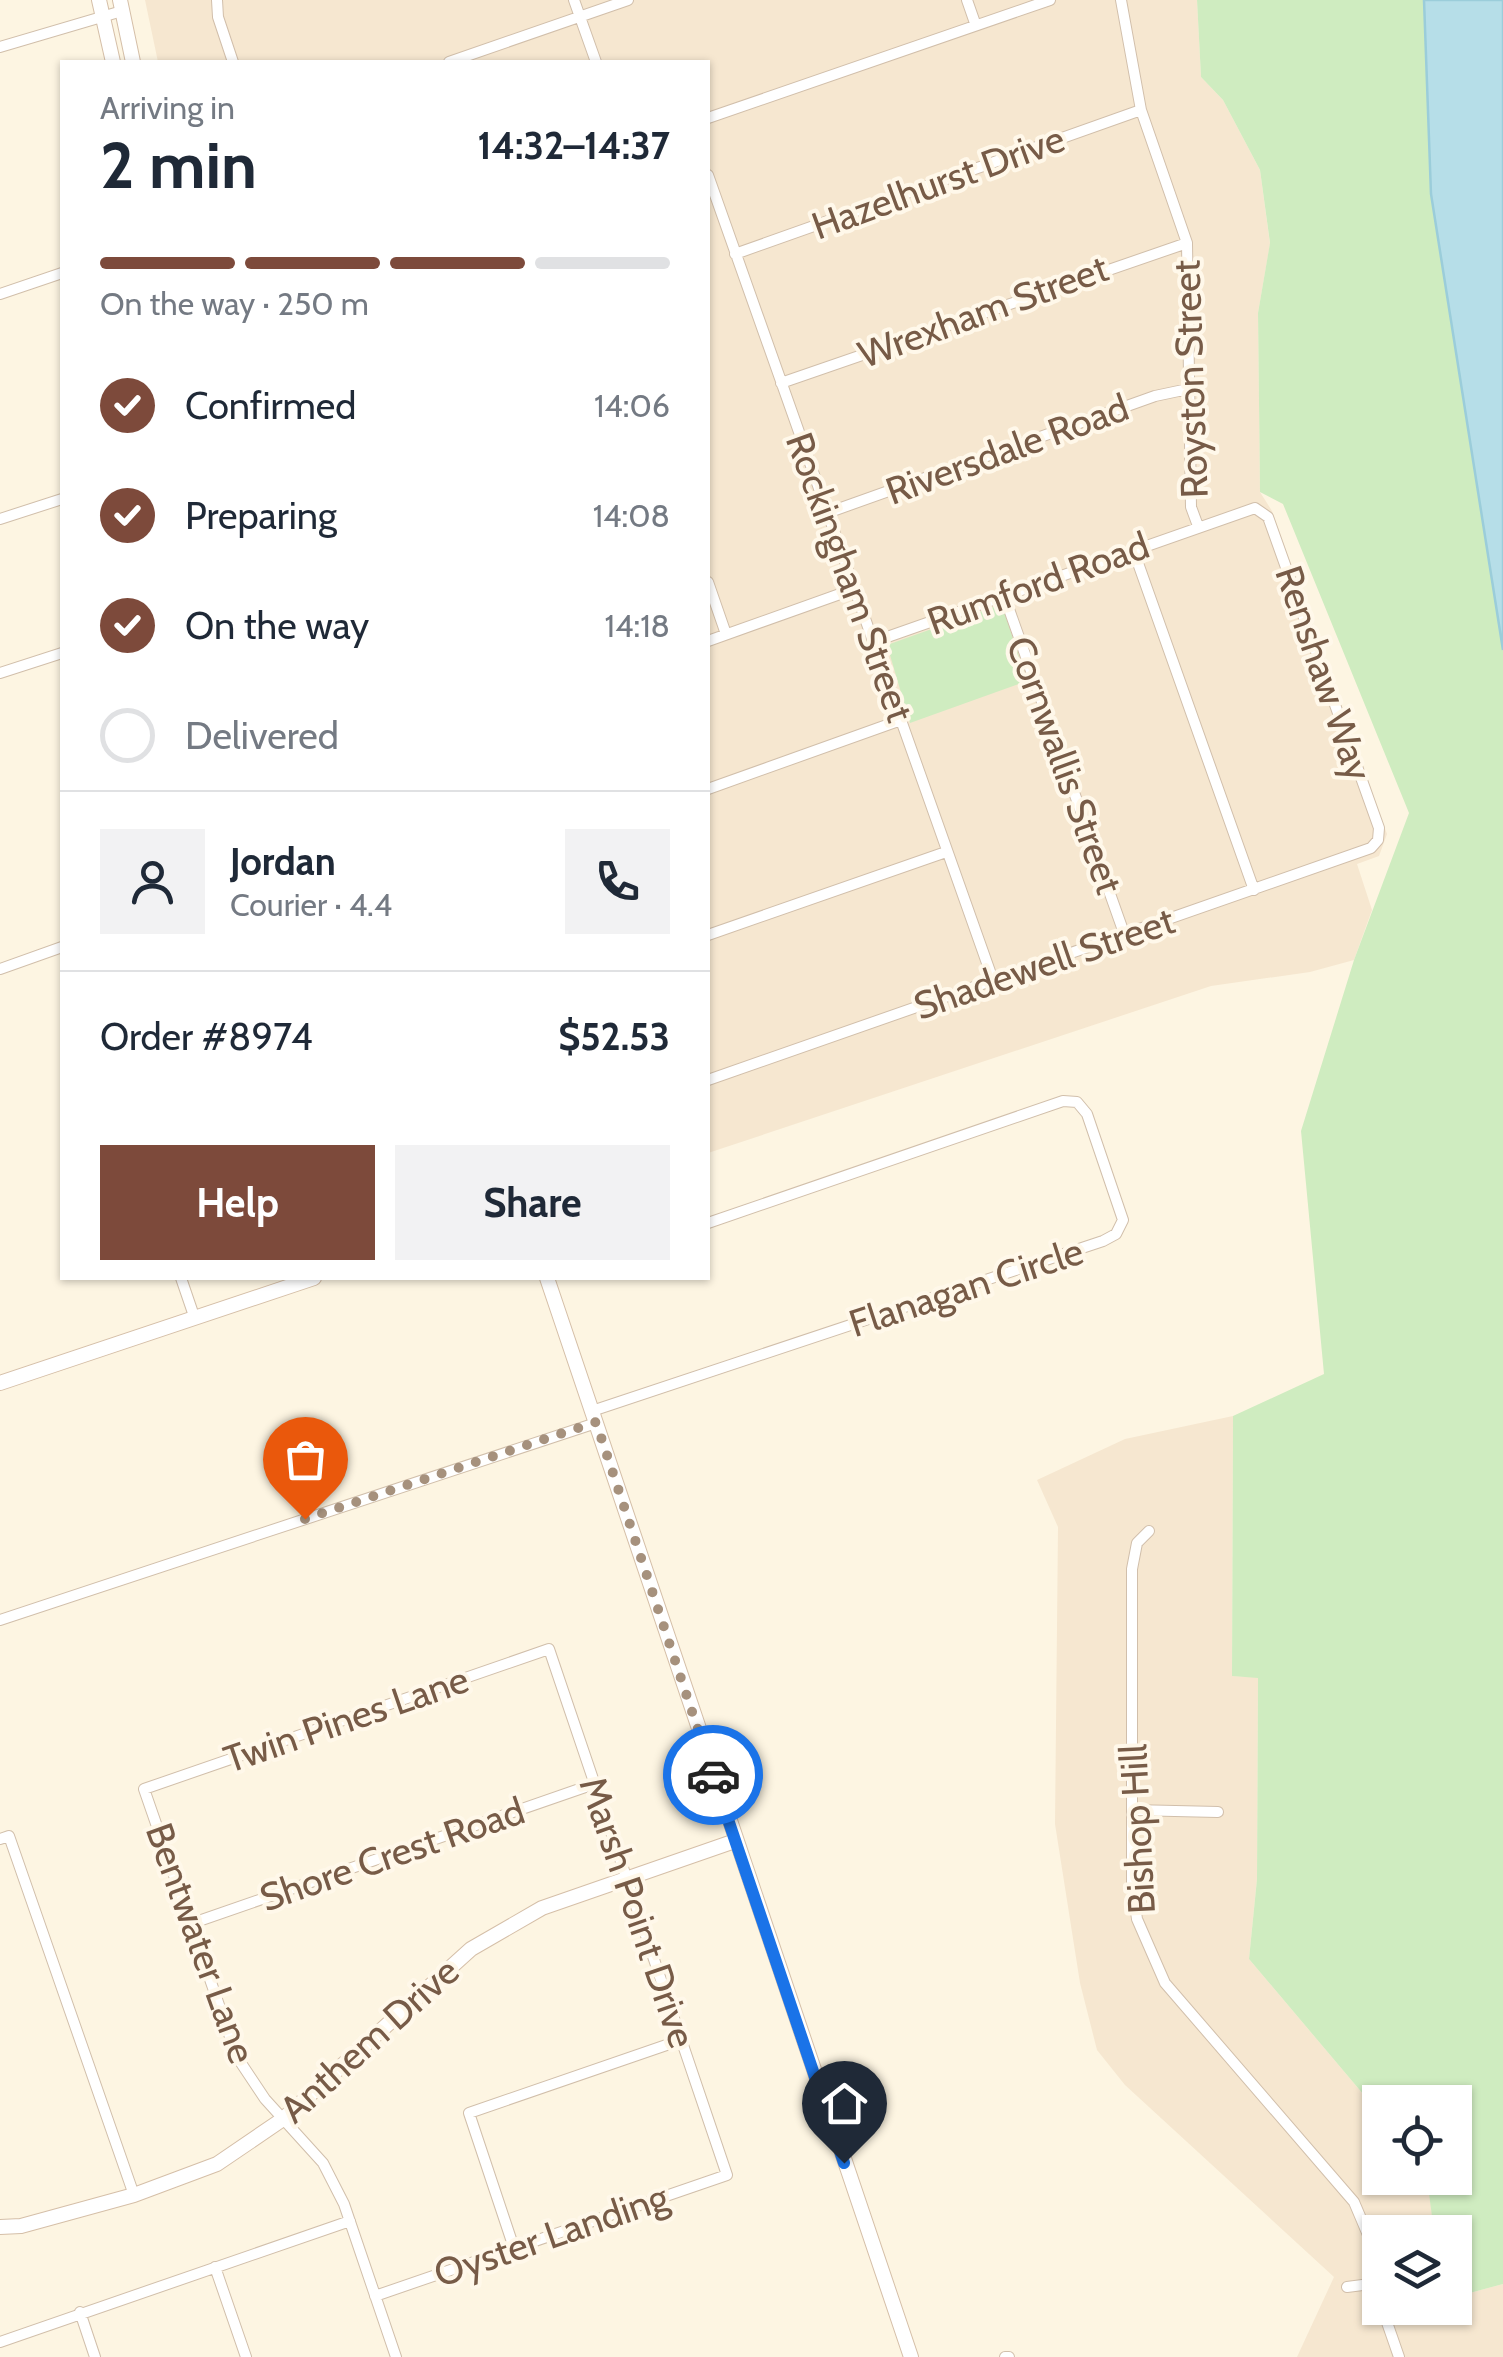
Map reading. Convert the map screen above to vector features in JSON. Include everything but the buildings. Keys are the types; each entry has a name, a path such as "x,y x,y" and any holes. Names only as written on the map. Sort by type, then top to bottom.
{"street":[{"path":"218,0 218,17 232,60"},
{"path":"574,0 595,60"},
{"path":"455,60 628,0"},
{"path":"967,0 975,23"},
{"path":"710,117 1050,0"},
{"name":"Royston Street","path":"1121,0 1141,110 1186,243 1192,506 1198,526"},
{"path":"0,47 100,8 121,5 134,60"},
{"path":"100,8 113,60"},
{"name":"Hazelhurst Drive","path":"736,254 1141,110"},
{"name":"Rockingham Street","path":"710,180 993,980"},
{"name":"Wrexham Street","path":"781,383 1186,243"},
{"path":"0,294 60,274"},
{"name":"Riversdale Road","path":"827,513 1156,396 1188,389"},
{"path":"0,519 60,500"},
{"name":"Rumford Road","path":"873,642 1247,508 1260,510"},
{"name":"Renshaw Way","path":"1260,510 1268,517 1378,828 1378,840"},
{"path":"1133,549 1254,890"},
{"path":"710,588 726,634"},
{"path":"710,640 854,589"},
{"name":"Cornwallis Street","path":"1004,596 1125,936"},
{"path":"0,673 60,654"},
{"path":"710,788 900,720"},
{"name":"Shadewell Street","path":"710,1079 1254,890 1371,848 1378,840"},
{"path":"710,934 946,852"},
{"path":"0,969 60,948"},
{"name":"Flanagan Circle","path":"594,1416 1102,1241 1116,1234 1123,1220 1087,1114 1076,1102 1063,1101 710,1222"},
{"path":"182,1280 194,1316"},
{"path":"0,1383 308,1280"},
{"path":"550,1280 911,2357"},
{"path":"0,1620 594,1416"},
{"name":"Bishop Hill","path":"1149,1531 1138,1544 1132,1569 1132,1886 1137,1918 1166,1983 1354,2202 1362,2221"},
{"name":"Marsh Point Drive","path":"549,1649 727,2175"},
{"name":"Twin Pines Lane","path":"144,1790 549,1649"},
{"name":"Shore Crest Road","path":"190,1924 594,1784"},
{"name":"Bentwater Lane","path":"144,1790 237,2056 323,2163 350,2221 396,2357"},
{"path":"1132,1810 1218,1812"},
{"path":"4,1838 134,2195"},
{"name":"Anthem Drive","path":"0,2226 22,2226 134,2195 218,2164 283,2118 471,1949 542,1908 735,1841"},
{"path":"514,2248 469,2113 681,2040"},
{"name":"Oyster Landing","path":"375,2296 727,2175"},
{"path":"0,2342 350,2221"},
{"path":"215,2266 246,2357"},
{"path":"1347,2287 1362,2287"},
{"path":"80,2312 95,2357"},
{"path":"1388,2325 1399,2357"}],"shaded area":[{"path":"145,0 1197,0 1201,77 1223,100 1260,170 1270,244 1258,313 1260,492 1272,511 1387,834 1379,856 1357,864 1372,910 1354,960 1310,972 1211,986 710,1152 710,60 158,60"},
{"path":"1233,1416 1232,1676 1258,1677 1257,1879 1249,1959 1362,2093 1362,2195 1430,2195 1432,2215 1362,2215 1362,2325 1472,2325 1472,2292 1503,2284 1503,2357 1297,2357 1334,2277 1125,2085 1097,2050 1080,1983 1055,1824 1058,1527 1037,1480 1125,1439"}],"green space":[{"path":"1197,0 1424,0 1431,194 1503,650 1503,2284 1472,2292 1472,2215 1432,2215 1429,2195 1472,2195 1472,2085 1362,2085 1362,2093 1249,1959 1257,1879 1258,1678 1232,1676 1233,1416 1324,1374 1301,1131 1354,960 1409,813 1283,504 1260,492 1258,313 1270,243 1260,170 1223,100 1201,77"},
{"path":"993,607 1004,611 1027,681 910,723 887,645"}],"water":[{"path":"1424,0 1503,0 1503,650 1431,194"}],"way so far":[{"path":"305,1519 596,1422 713,1775"}],"route":[{"path":"713,1775 844,2163"}]}
